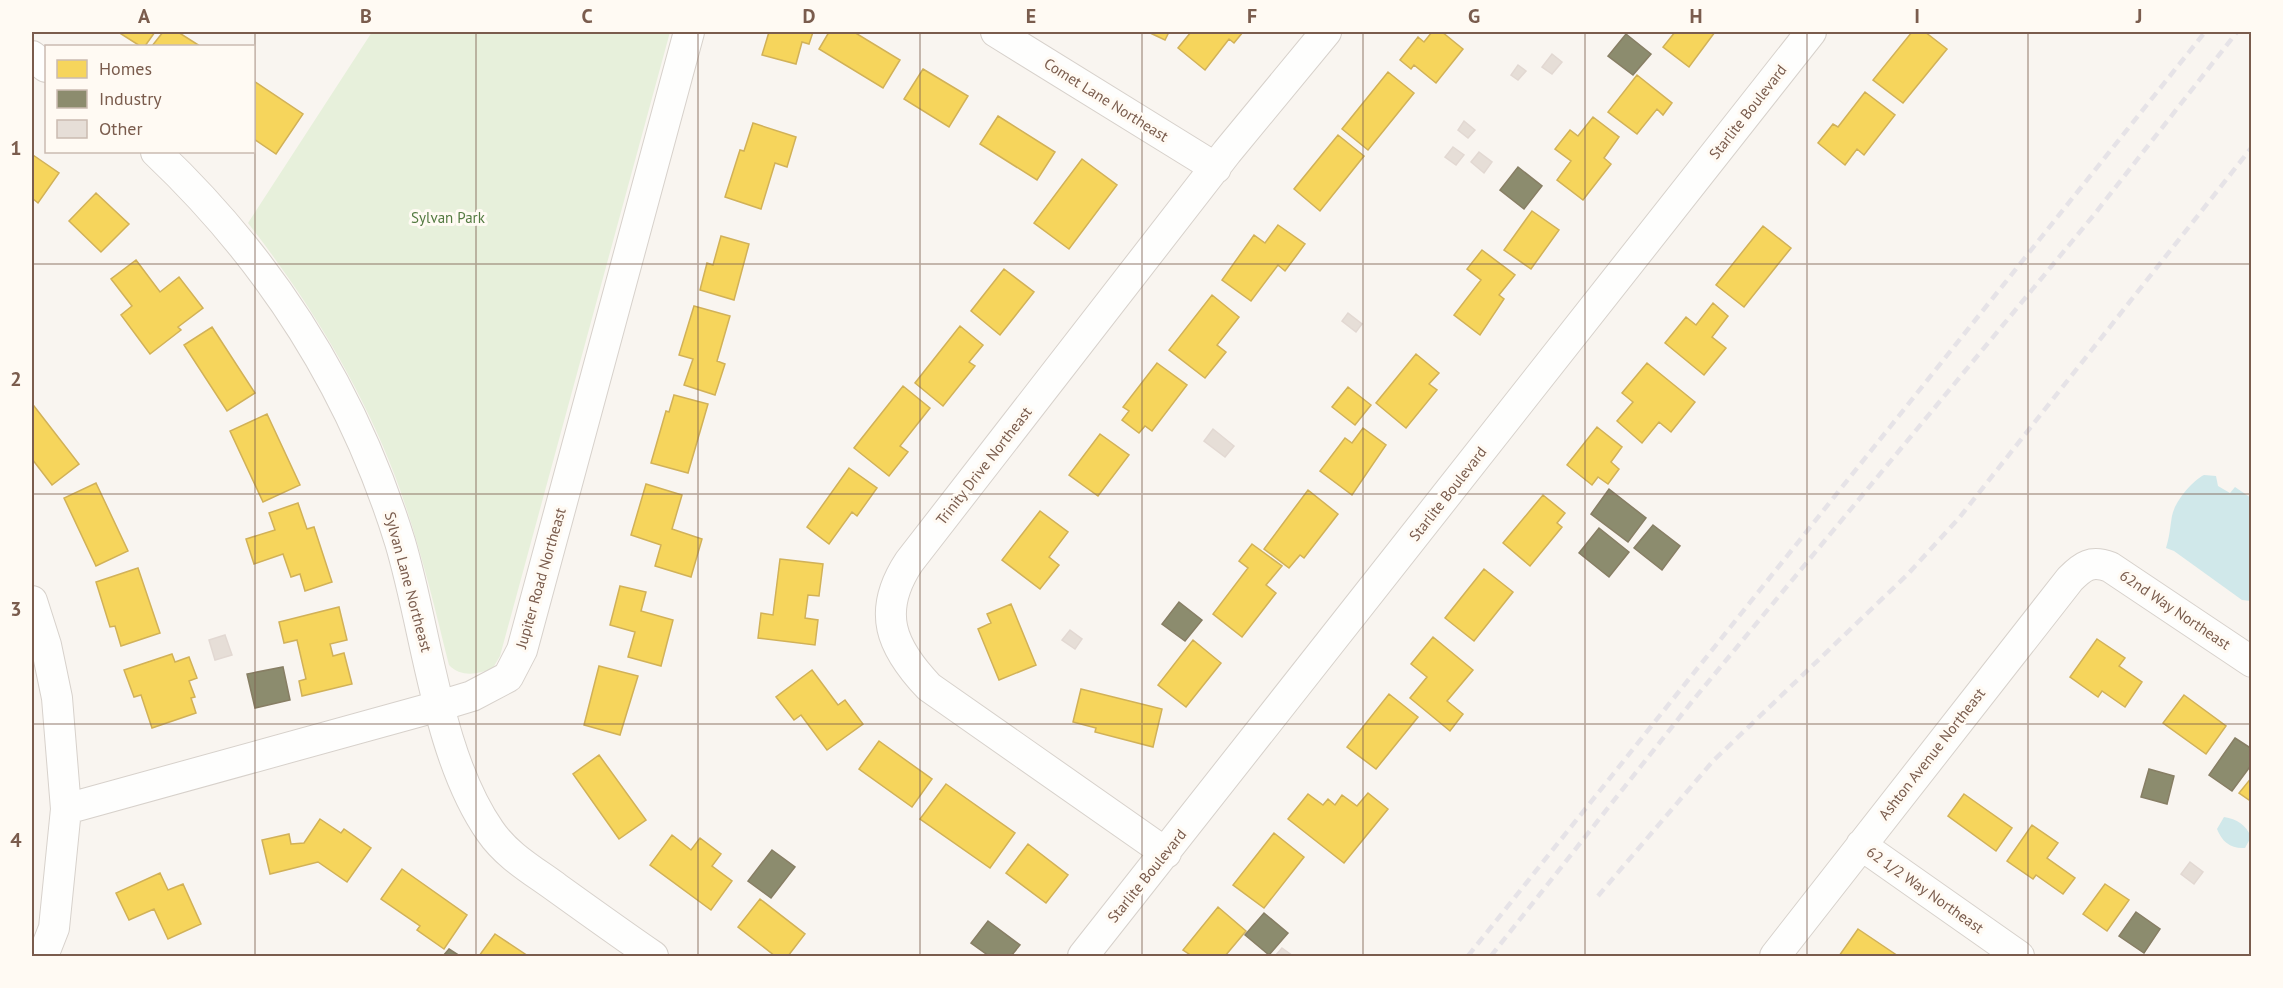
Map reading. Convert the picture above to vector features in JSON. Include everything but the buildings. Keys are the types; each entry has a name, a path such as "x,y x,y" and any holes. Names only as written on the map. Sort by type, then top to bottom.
{"street":[{"name":"Jupiter Road Northeast","path":"66,809 439,706 472,696 508,677 522,650 689,32"},
{"name":"Comet Lane Northeast","path":"996,32 1216,168"},
{"name":"Trinity Drive Northeast","path":"1166,853 929,687 907,664 894,638 890,609 896,582 909,562 1216,168 1326,32"},
{"name":"Starlite Boulevard","path":"1083,957 1811,32"},
{"path":"32,56 45,66"},
{"name":"Sylvan Lane Northeast","path":"157,153 195,189 239,238 282,296 322,359 353,417 400,543 439,706 455,760 490,831 509,854 653,957"},
{"name":"62nd Way Northeast","path":"2097,562 2110,567 2252,662"},
{"name":"Ashton Avenue Northeast","path":"1775,957 2070,579 2083,566 2097,562"},
{"path":"32,601 46,645 57,698 66,809 54,928 43,957"},
{"name":"62 1/2 Way Northeast","path":"1861,844 2019,957"}],"green space":[{"name":"Sylvan Park","path":"372,32 670,32 500,656 493,668 482,672 459,672 449,665 411,522 395,476 366,408 312,313 248,223"}],"water":[{"path":"2204,475 2216,476 2218,486 2230,493 2235,487 2251,498 2251,601 2242,600 2174,551 2166,548 2172,516 2180,498"},
{"path":"2224,817 2233,819 2244,826 2251,837 2245,848 2231,846 2222,838 2217,829"}],"railway":[{"path":"1468,956 2205,32"},
{"path":"1491,956 1694,699 2093,216 2237,32"},
{"path":"1598,896 1713,761 1907,575 1959,518 2252,147"}]}
